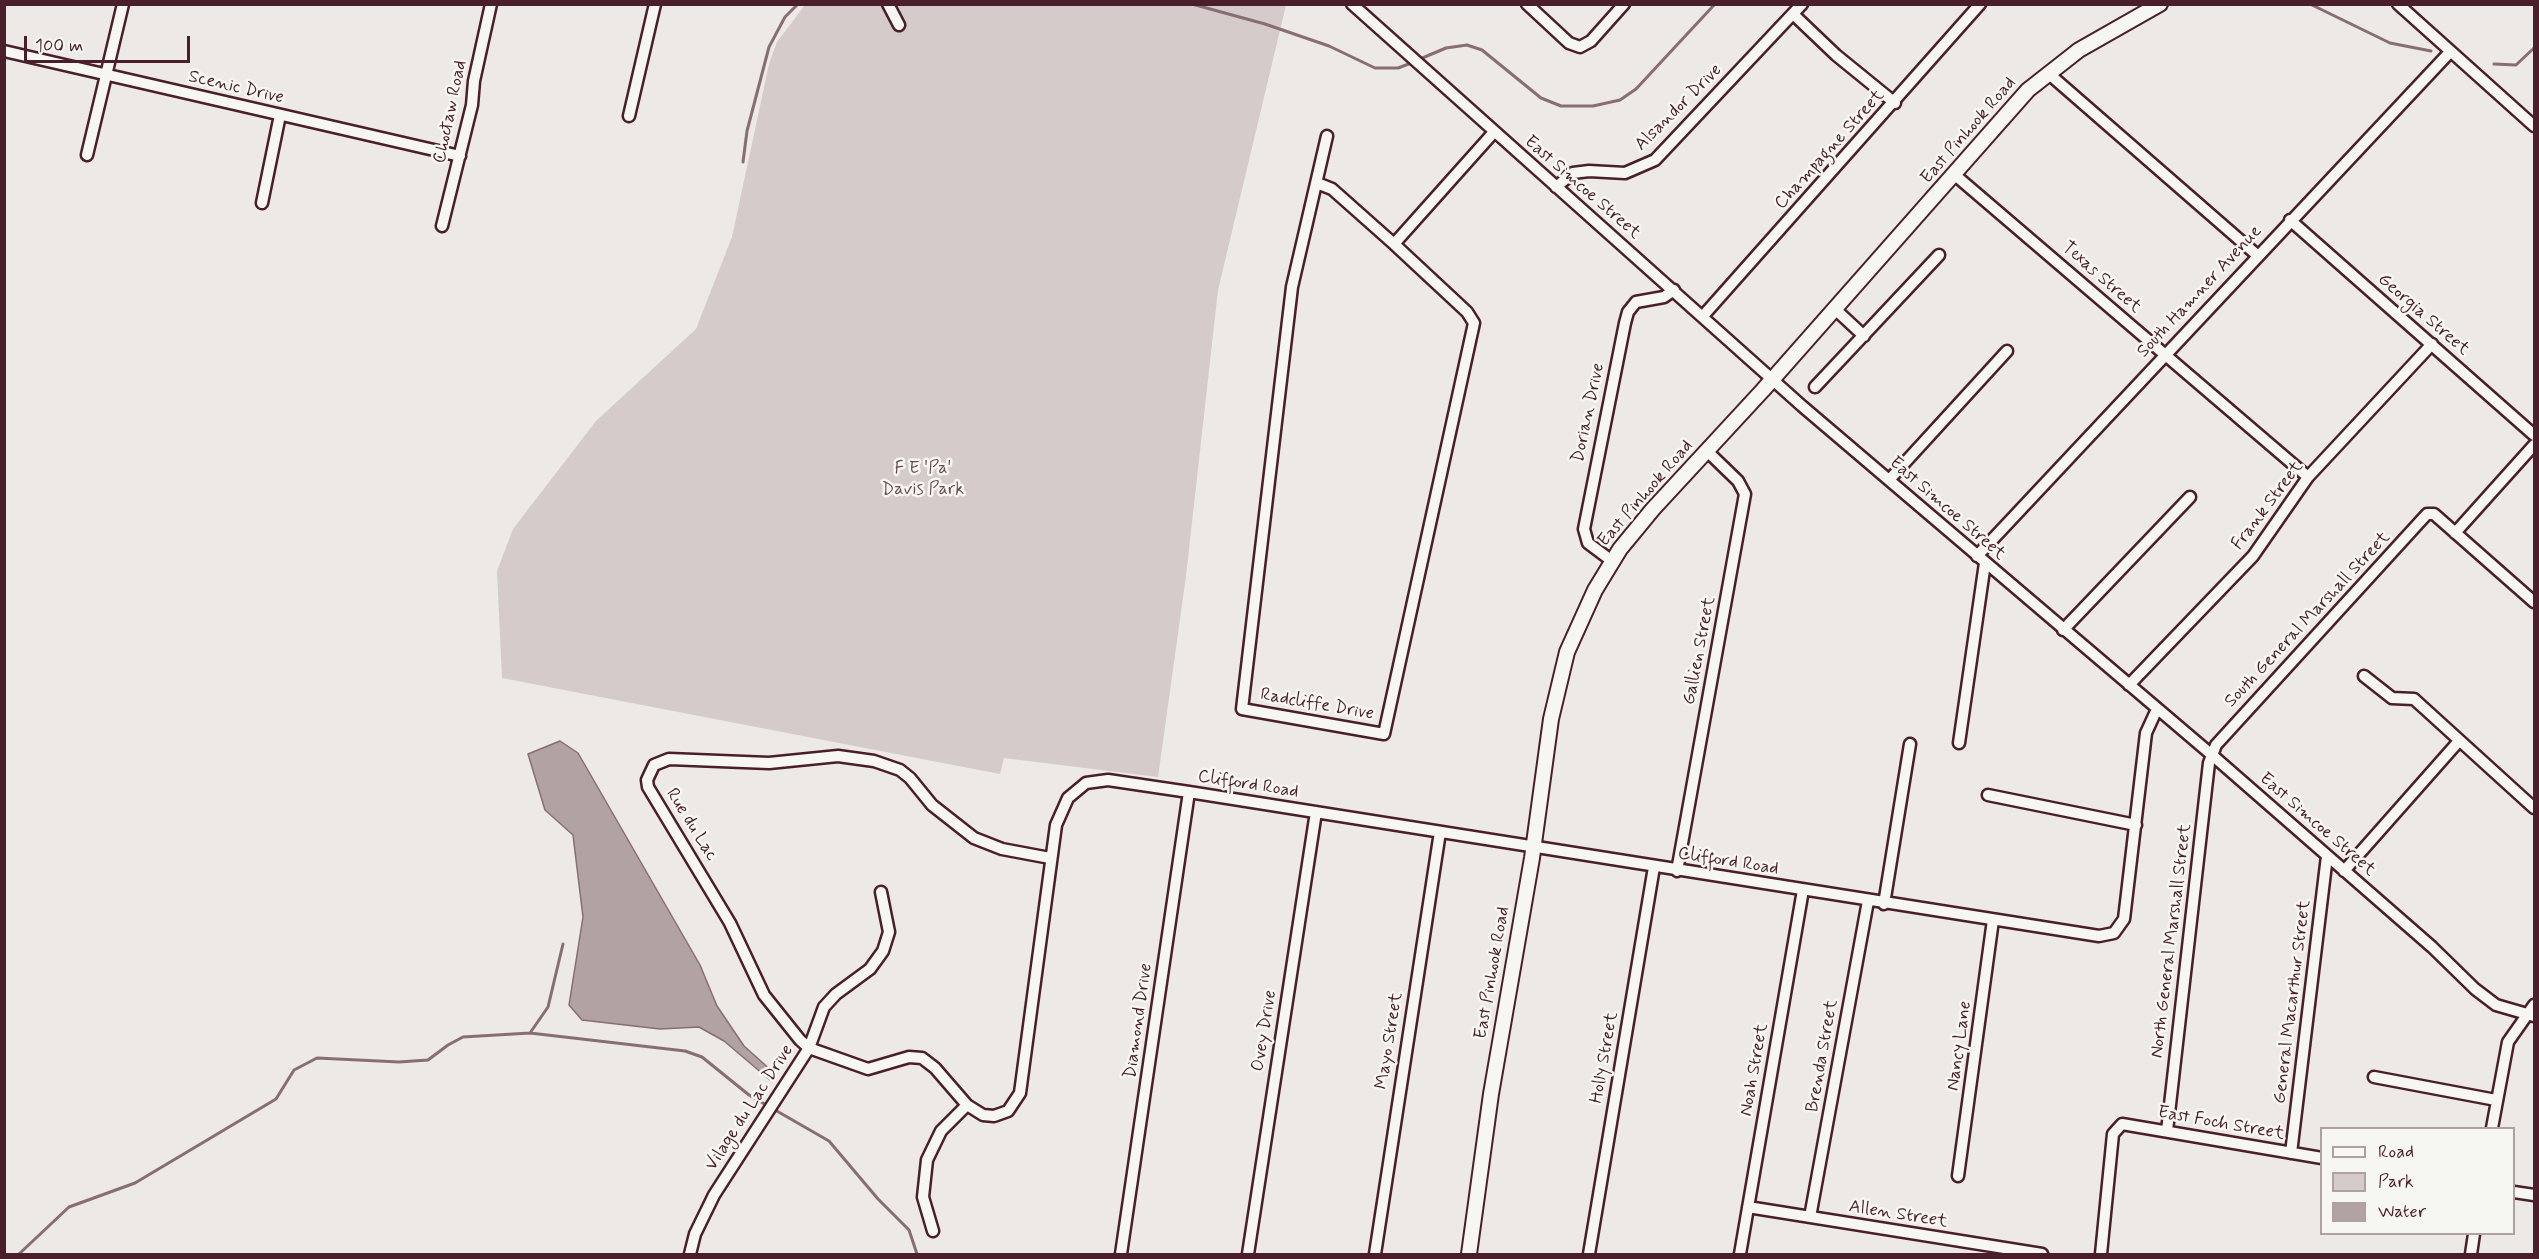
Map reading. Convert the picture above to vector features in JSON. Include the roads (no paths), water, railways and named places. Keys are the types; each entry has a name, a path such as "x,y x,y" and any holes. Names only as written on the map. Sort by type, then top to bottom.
{"main road":[{"name":"East Pinhook Road","path":"1469,1254 1497,1052 1533,847 1558,684 1577,625 1612,561 1653,509 1773,379 1955,175 2000,120 2048,73 2079,50 2160,4"}],"street":[{"path":"87,156 123,4"},
{"name":"Choctaw Road","path":"442,226 460,156 490,4"},
{"path":"629,116 655,4"},
{"path":"888,4 899,25"},
{"name":"East Simcoe Street","path":"1352,4 1773,379 2063,630 2212,755 2432,947 2475,989 2496,1005 2530,1015"},
{"path":"1527,4 1569,43 1580,47 1591,41 1624,4"},
{"name":"Alsandor Drive","path":"1556,187 1568,176 1579,172 1625,173 1651,163 1802,4"},
{"name":"Champagne Street","path":"1703,316 1980,4"},
{"path":"2397,4 2535,126"},
{"path":"1793,14 1836,55 1895,102"},
{"name":"Scenic Drive","path":"4,51 460,156"},
{"name":"South Hamner Avenue","path":"1981,559 2164,354 2450,52"},
{"path":"2048,73 2257,255"},
{"path":"262,203 280,115"},
{"path":"1394,244 1494,132"},
{"name":"Radcliffe Drive","path":"1317,183 1332,189 1467,312 1474,330 1384,734 1242,709 1292,286 1327,136"},
{"name":"Texas Street","path":"1955,175 2308,477"},
{"name":"Georgia Street","path":"2290,220 2535,435"},
{"path":"1815,387 1939,255"},
{"name":"Dorian Drive","path":"1612,561 1588,543 1584,529 1625,323 1628,312 1636,302 1665,297 1674,290"},
{"path":"1835,309 1864,336"},
{"name":"Frank Street","path":"2129,686 2253,556 2308,477 2432,344"},
{"path":"1889,480 2007,351"},
{"path":"2535,445 2455,533 2535,602"},
{"name":"Gallien Street","path":"1677,871 1744,494 1738,481 1707,451"},
{"path":"2063,630 2190,497"},
{"name":"South General Marshall Street","path":"2212,755 2220,739 2427,514 2434,514 2455,533"},
{"path":"1959,743 1981,559"},
{"path":"2364,675 2392,698 2414,699 2535,808"},
{"name":"Clifford Road","path":"1108,780 1884,904 2099,936 2115,933 2120,927 2127,907 2146,733 2157,709"},
{"path":"2344,871 2459,741"},
{"path":"1884,904 1910,744"},
{"name":"North General Marshall Street","path":"2167,1131 2212,755"},
{"name":"Rue du Lac","path":"1050,858 1002,849 974,838 932,805 910,778 900,770 874,761 838,756 817,756 769,764 669,759 654,765 647,780 648,787 714,893 764,995 791,1031 809,1047 850,1065 868,1069 918,1057 935,1068 967,1105 983,1115 994,1116 1014,1106 1020,1093 1056,825 1068,798 1086,783 1108,780"},
{"name":"Diamond Drive","path":"1121,1254 1189,792"},
{"path":"1988,795 2136,825"},
{"name":"Ovey Drive","path":"1248,1254 1316,812"},
{"name":"Mayo Street","path":"1375,1254 1440,832"},
{"name":"General Macarthur Street","path":"2291,1153 2327,856"},
{"name":"Holly Street","path":"1589,1254 1654,867"},
{"name":"Noah Street","path":"1740,1254 1803,890"},
{"name":"Vilage du Lac Drive","path":"690,1254 706,1209 809,1047 824,1007 870,969 887,941 889,932 881,892"},
{"name":"Brenda Street","path":"1810,1217 1868,901"},
{"name":"Nancy Lane","path":"1958,1176 1994,920"},
{"path":"2492,1127 2508,1042 2530,1015 2535,1005"},
{"path":"2374,1077 2496,1100"},
{"path":"933,1231 923,1197 927,1160 941,1131 967,1105"},
{"name":"East Foch Street","path":"2101,1254 2113,1134 2116,1129 2126,1124 2320,1158"},
{"path":"2515,1192 2535,1195"},
{"name":"Allen Street","path":"1748,1207 2042,1254"},
{"path":"2471,1254 2474,1235"}],"water":[{"path":"560,741 578,753 700,965 717,1006 744,1046 773,1072 770,1080 724,1041 699,1027 660,1029 582,1020 569,1005 583,917 573,835 545,810 528,754"}],"waterway":[{"path":"743,162 747,131 769,47 785,17 798,4"},
{"path":"1192,4 1265,24 1329,46 1375,68 1398,68 1414,62"},
{"path":"1420,59 1446,48 1467,45 1482,50 1541,98 1561,106 1593,106 1620,100 1636,89 1715,4"},
{"path":"2310,4 2390,43 2431,51"},
{"path":"2494,64 2516,65 2534,48"},
{"path":"530,1033 548,1007 563,944"},
{"path":"19,1254 69,1207 135,1183 276,1099 294,1070 317,1058 399,1062 428,1060 463,1037 530,1033 685,1051 702,1057 749,1095 829,1141 878,1199 909,1230 917,1254"}],"park label":[{"name":"F E 'Pa' Davis Park","path":"923,479"}]}
